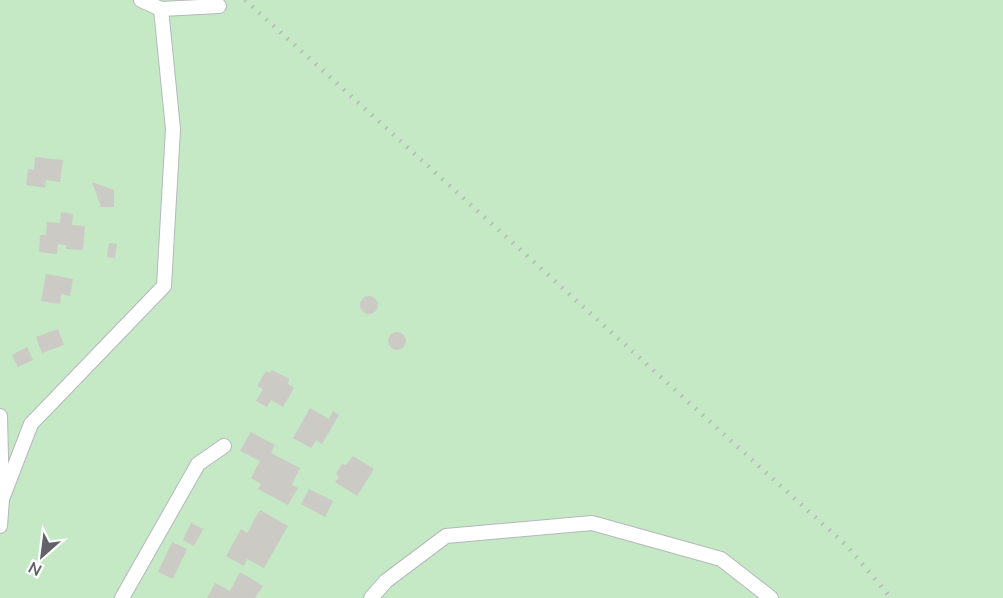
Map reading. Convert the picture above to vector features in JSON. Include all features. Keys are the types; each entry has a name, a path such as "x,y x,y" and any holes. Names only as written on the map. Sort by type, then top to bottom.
{"street":[{"path":"141,0 161,9 219,6"},
{"path":"2,499 31,424 164,286 173,129 161,9"},
{"path":"0,416 2,499 0,526"},
{"path":"122,598 198,464 224,446"},
{"path":"372,598 386,581 446,536 592,523 720,559 771,598"}],"green space":[{"path":"0,0 1003,0 1003,598 0,598"}],"building":[{"path":"35,157 63,160 60,182 46,180 45,188 26,185 28,169 34,170"},
{"path":"92,182 114,190 114,207 101,207"},
{"path":"61,212 73,214 72,225 85,226 83,250 66,249 66,245 58,244 57,254 39,252 40,235 46,235 47,222 60,223"},
{"path":"109,243 117,244 115,258 107,257"},
{"path":"46,274 73,279 70,296 61,294 60,304 41,301"},
{"path":"369,296 375,299 378,305 375,311 369,314 363,311 360,305 363,299"},
{"path":"58,329 64,345 42,353 36,337"},
{"path":"397,332 403,335 406,341 403,347 397,350 391,347 388,341 391,335"},
{"path":"27,347 33,360 18,367 12,355"},
{"path":"272,370 289,379 288,384 294,388 283,407 271,400 267,407 256,401 263,389 257,386 266,371 270,373"},
{"path":"310,408 329,419 333,411 339,415 322,444 316,440 311,448 293,438"},
{"path":"251,432 275,445 271,453 300,468 292,485 298,488 288,505 258,489 261,484 251,478 260,461 240,451"},
{"path":"353,456 374,469 357,496 335,482 339,477 336,474 342,464 346,465"},
{"path":"309,489 333,501 325,517 301,504"},
{"path":"260,510 288,526 264,568 247,559 244,566 226,556 241,529 247,533"},
{"path":"191,523 203,529 194,546 183,540"},
{"path":"172,542 187,549 173,579 158,572"},
{"path":"240,572 263,586 255,598 207,598 215,583 230,591"}],"railway":[{"path":"245,0 847,546 891,598"}]}
